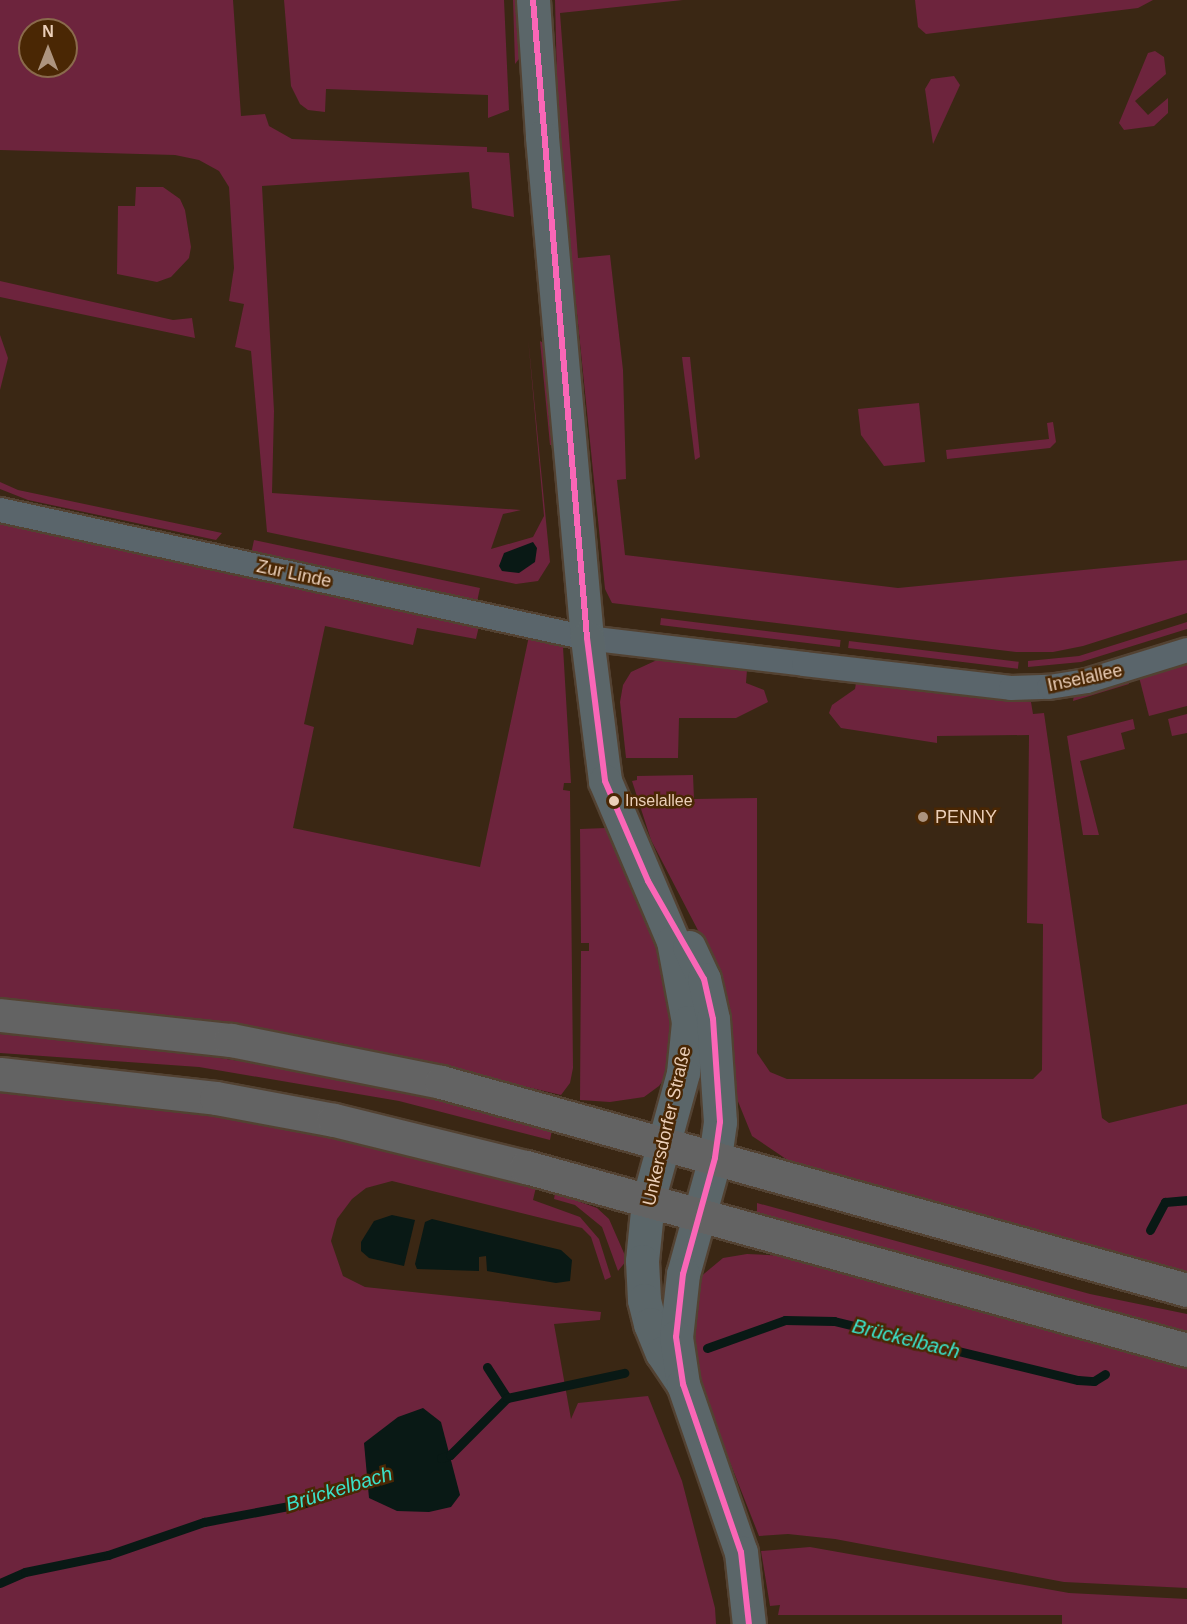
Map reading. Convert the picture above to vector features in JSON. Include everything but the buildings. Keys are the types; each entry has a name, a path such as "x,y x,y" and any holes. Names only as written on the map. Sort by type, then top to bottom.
{"main road":[{"path":"0,1015 231,1040 441,1082 1187,1290"},
{"path":"0,1074 216,1098 334,1120 700,1215 1187,1350"}],"street":[{"name":"Unkersdorfer Straße","path":"533,0 542,137 587,638 605,781 657,897 673,941 688,1022 683,1073 648,1201 642,1261 644,1300 662,1353 683,1384"},
{"name":"Zur Linde","path":"0,510 587,638"},
{"name":"Inselallee","path":"587,638 1011,688 1088,681 1187,650"},
{"name":"Unkersdorfer Straße","path":"657,897 686,942 704,979 719,1071 720,1122 715,1158 677,1306 676,1337 683,1384 741,1552 749,1624"}],"shaded area":[{"path":"0,0 233,0 241,116 265,114 269,126 292,139 487,147 487,152 509,153 514,217 472,208 469,172 262,186 274,411 272,493 521,510 503,514 491,549 533,537 544,516 528,337 550,562 538,581 516,584 267,532 251,351 235,347 244,304 229,301 234,268 229,187 219,171 199,160 175,155 0,150"},
{"path":"284,0 504,0 509,110 488,118 488,95 326,89 325,112 308,110 300,104 291,86"},
{"path":"513,0 520,0 522,55 515,64"},
{"path":"555,0 683,0 560,13 578,258 610,255 623,370 626,479 617,480 625,555 898,588 1187,560 1187,613 1083,646 1053,652 1016,652 612,603 605,589 558,122"},
{"path":"915,0 1153,0 1138,8 926,34 918,27"},
{"path":"1155,51 1164,57 1166,74 1135,101 1148,115 1168,98 1168,113 1154,126 1124,130 1119,123 1148,53"},
{"path":"954,76 960,85 933,144 925,89 931,79"},
{"path":"136,187 163,187 180,199 185,210 191,247 189,258 171,277 157,282 117,274 118,206 135,206"},
{"path":"0,281 173,320 192,318 195,338 0,297"},
{"path":"0,335 8,358 0,390"},
{"path":"540,341 545,344 557,445 550,445"},
{"path":"682,357 690,357 700,457 695,460"},
{"path":"919,403 925,462 884,466 861,435 858,409"},
{"path":"1053,422 1056,442 1050,448 947,459 946,450 1049,439 1047,423"},
{"path":"0,482 18,490 222,533 216,540 28,500 0,489"},
{"path":"0,522 479,626 476,639 417,628 413,645 325,626 304,724 314,727 293,828 480,867 529,636 563,647 571,783 564,783 563,790 570,791 573,1068 570,1083 561,1095 340,1043 230,1023 0,998"},
{"path":"254,540 480,588 477,600 252,552"},
{"path":"533,542 537,548 535,562 519,573 502,571 499,566 504,553"},
{"path":"661,618 841,640 840,647 660,625"},
{"path":"1187,622 1187,629 1081,662 1028,667 1028,661 1079,656"},
{"path":"849,641 1019,662 1018,669 848,648"},
{"path":"657,660 747,670 746,683 764,690 768,702 736,718 679,718 678,758 626,758 620,702 623,685 631,672"},
{"path":"1187,662 1187,706 1149,716 1139,677"},
{"path":"1128,680 1129,684 1073,701 1074,695"},
{"path":"856,683 1031,702 1033,714 1044,713 1102,1118 1109,1123 1187,1104 1187,1272 792,1163 752,1136 737,1099 731,1037 703,940 651,840 632,781 637,780 637,776 693,775 694,799 757,798 757,1053 770,1072 787,1079 1033,1079 1042,1070 1043,924 1027,923 1029,735 937,736 937,743 841,728 829,713 832,705 855,689"},
{"path":"1187,714 1187,733 1172,736 1168,719"},
{"path":"1133,719 1135,729 1121,733 1125,749 1080,761 1099,835 1083,835 1067,736"},
{"path":"606,828 651,926 668,975 661,977 663,984 670,983 676,1039 665,1078 659,1086 644,1097 610,1102 580,1100 581,951 589,951 589,943 581,943 580,829"},
{"path":"0,1034 154,1048 279,1067 402,1091 552,1130 550,1140 399,1101 199,1067 0,1053"},
{"path":"0,1090 219,1117 326,1137 536,1187 533,1200 580,1217 599,1239 611,1277 605,1280 591,1237 582,1228 392,1181 366,1188 352,1199 337,1219 331,1241 343,1276 365,1287 601,1312 600,1320 554,1324 571,1419 578,1403 648,1396 682,1481 715,1608 716,1624 0,1624"},
{"path":"555,1193 597,1208 609,1219 627,1260 618,1271 602,1227 575,1205 554,1199"},
{"path":"757,1203 1090,1294 1187,1314 1187,1334 757,1212"},
{"path":"392,1215 415,1220 404,1266 369,1258 361,1251 361,1242 374,1221"},
{"path":"432,1219 561,1250 572,1260 570,1281 556,1283 487,1271 486,1256 479,1257 479,1271 417,1269 415,1264 425,1222"},
{"path":"747,1254 787,1256 1187,1368 1187,1588 1064,1582 835,1539 788,1534 759,1536 707,1404 693,1356 689,1322 699,1278 723,1258"},
{"path":"423,1408 441,1422 460,1495 451,1507 429,1512 397,1511 369,1498 364,1443 398,1417"},
{"path":"810,1547 1069,1593 1187,1599 1187,1624 1062,1624 1062,1615 778,1615 780,1605 770,1606 761,1551"}],"waterway":[{"name":"Brückelbach","path":"1150,1230 1165,1202 1187,1200"},
{"name":"Brückelbach","path":"707,1348 785,1320 834,1321 1078,1380 1094,1381 1105,1374"},
{"path":"487,1367 507,1398"},
{"name":"Brückelbach","path":"441,1458 450,1455 507,1398 624,1373"},
{"name":"Brückelbach","path":"0,1583 25,1572 108,1555 204,1522 305,1503 379,1477"}],"transit line":[{"path":"533,0 587,638 605,781 648,881 704,979 713,1019 720,1122 715,1158 683,1274 676,1337 683,1384 741,1552 749,1624"}],"place":[{"name":"Inselallee","path":"614,801"},
{"name":"PENNY","path":"923,817"}]}
